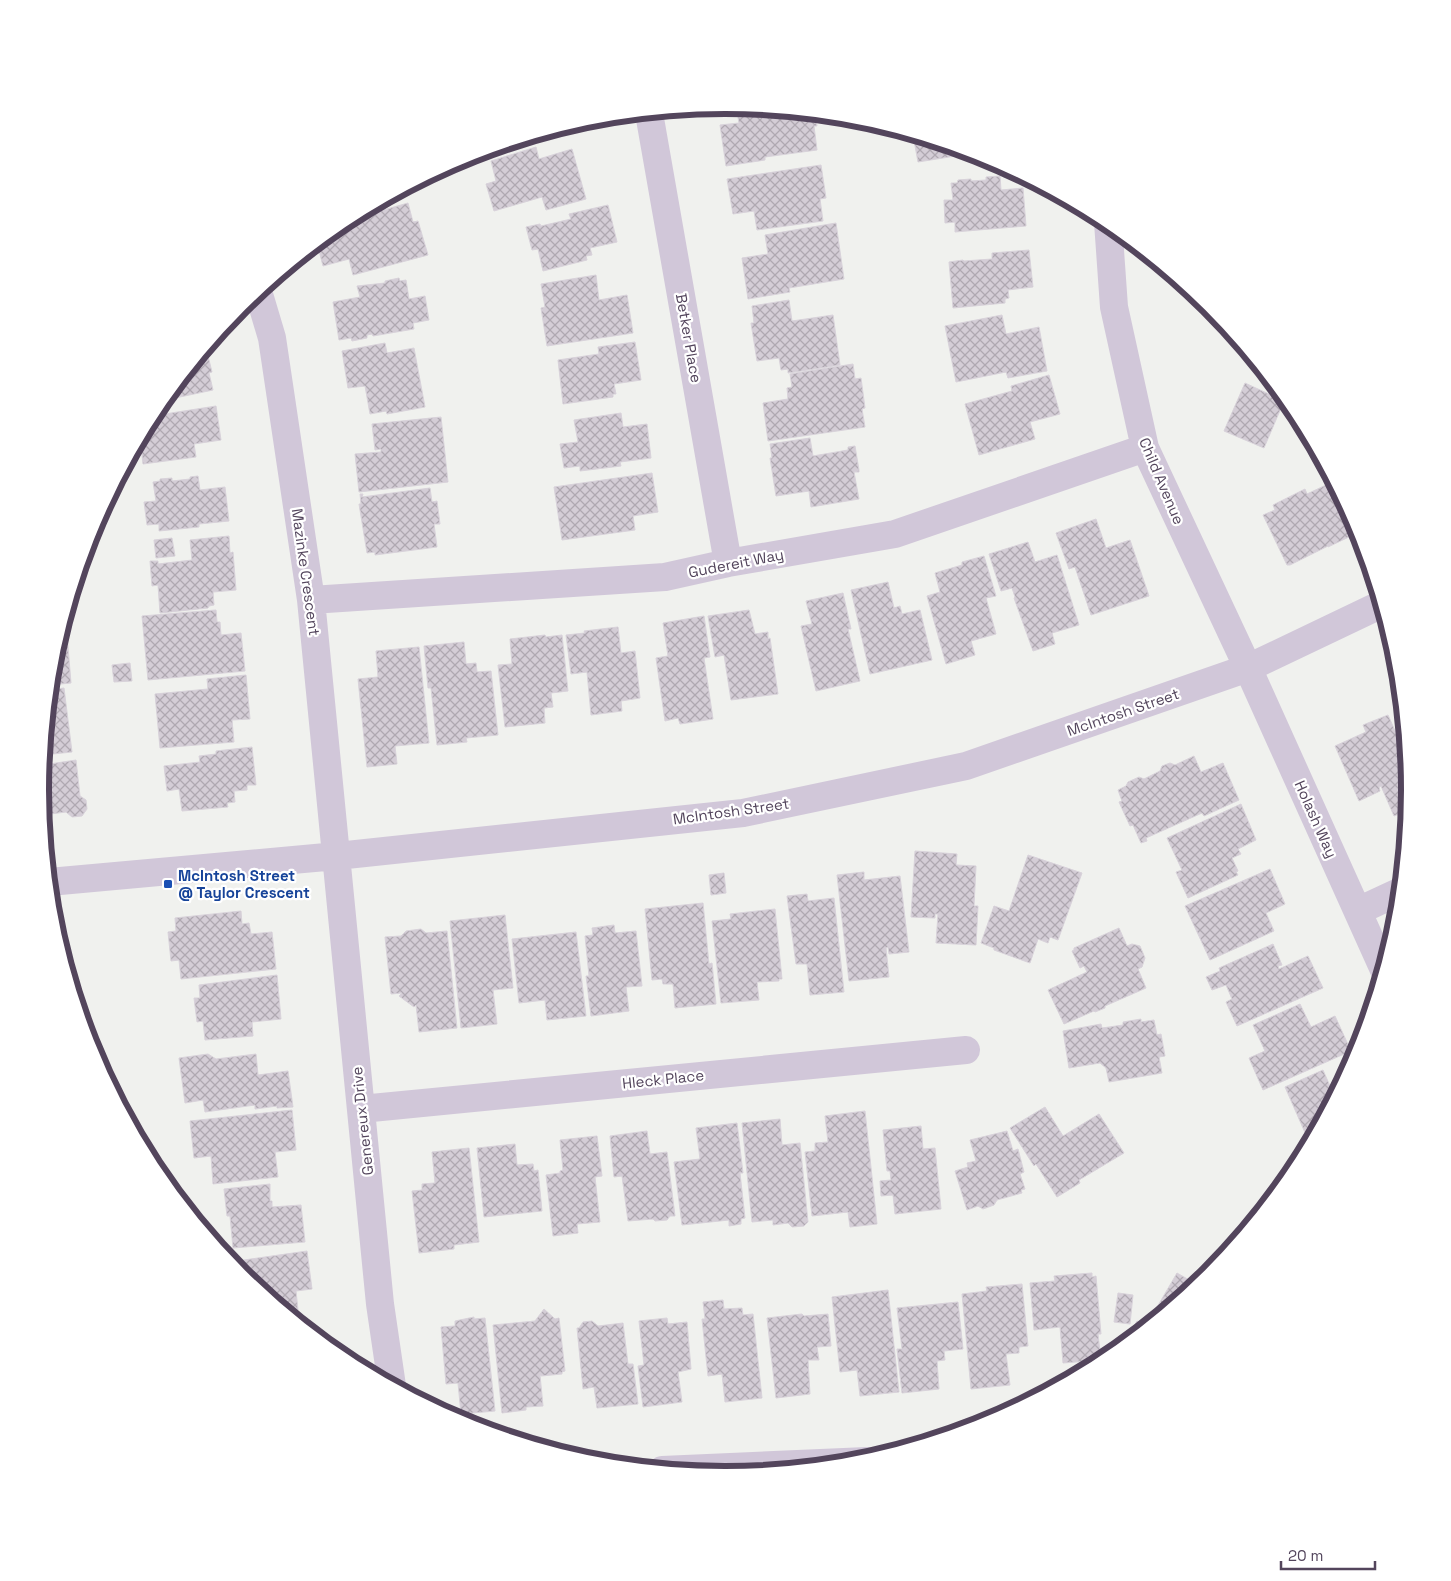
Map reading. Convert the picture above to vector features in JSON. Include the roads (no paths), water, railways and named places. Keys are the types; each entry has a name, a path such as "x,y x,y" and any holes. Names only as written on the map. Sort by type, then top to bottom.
{"street":[{"name":"Betker Place","path":"650,119 728,563"},
{"name":"Child Avenue","path":"1109,234 1114,307 1145,448 1248,668"},
{"name":"Mazinke Crescent","path":"260,299 272,338 311,600 337,856"},
{"name":"Gudereit Way","path":"311,600 665,577 728,563 894,534 1145,448"},
{"name":"McIntosh Street","path":"55,881 337,856 743,813 966,766 1248,668 1376,607"},
{"name":"Holash Way","path":"1248,668 1380,961"},
{"name":"Genereux Drive","path":"337,856 380,1304 391,1379"},
{"path":"1358,911 1393,895"},
{"name":"Hleck Place","path":"361,1109 966,1050"},
{"path":"724,1467 790,1464"}],"place":[{"name":"McIntosh Street @ Taylor Crescent","path":"168,884"}]}
